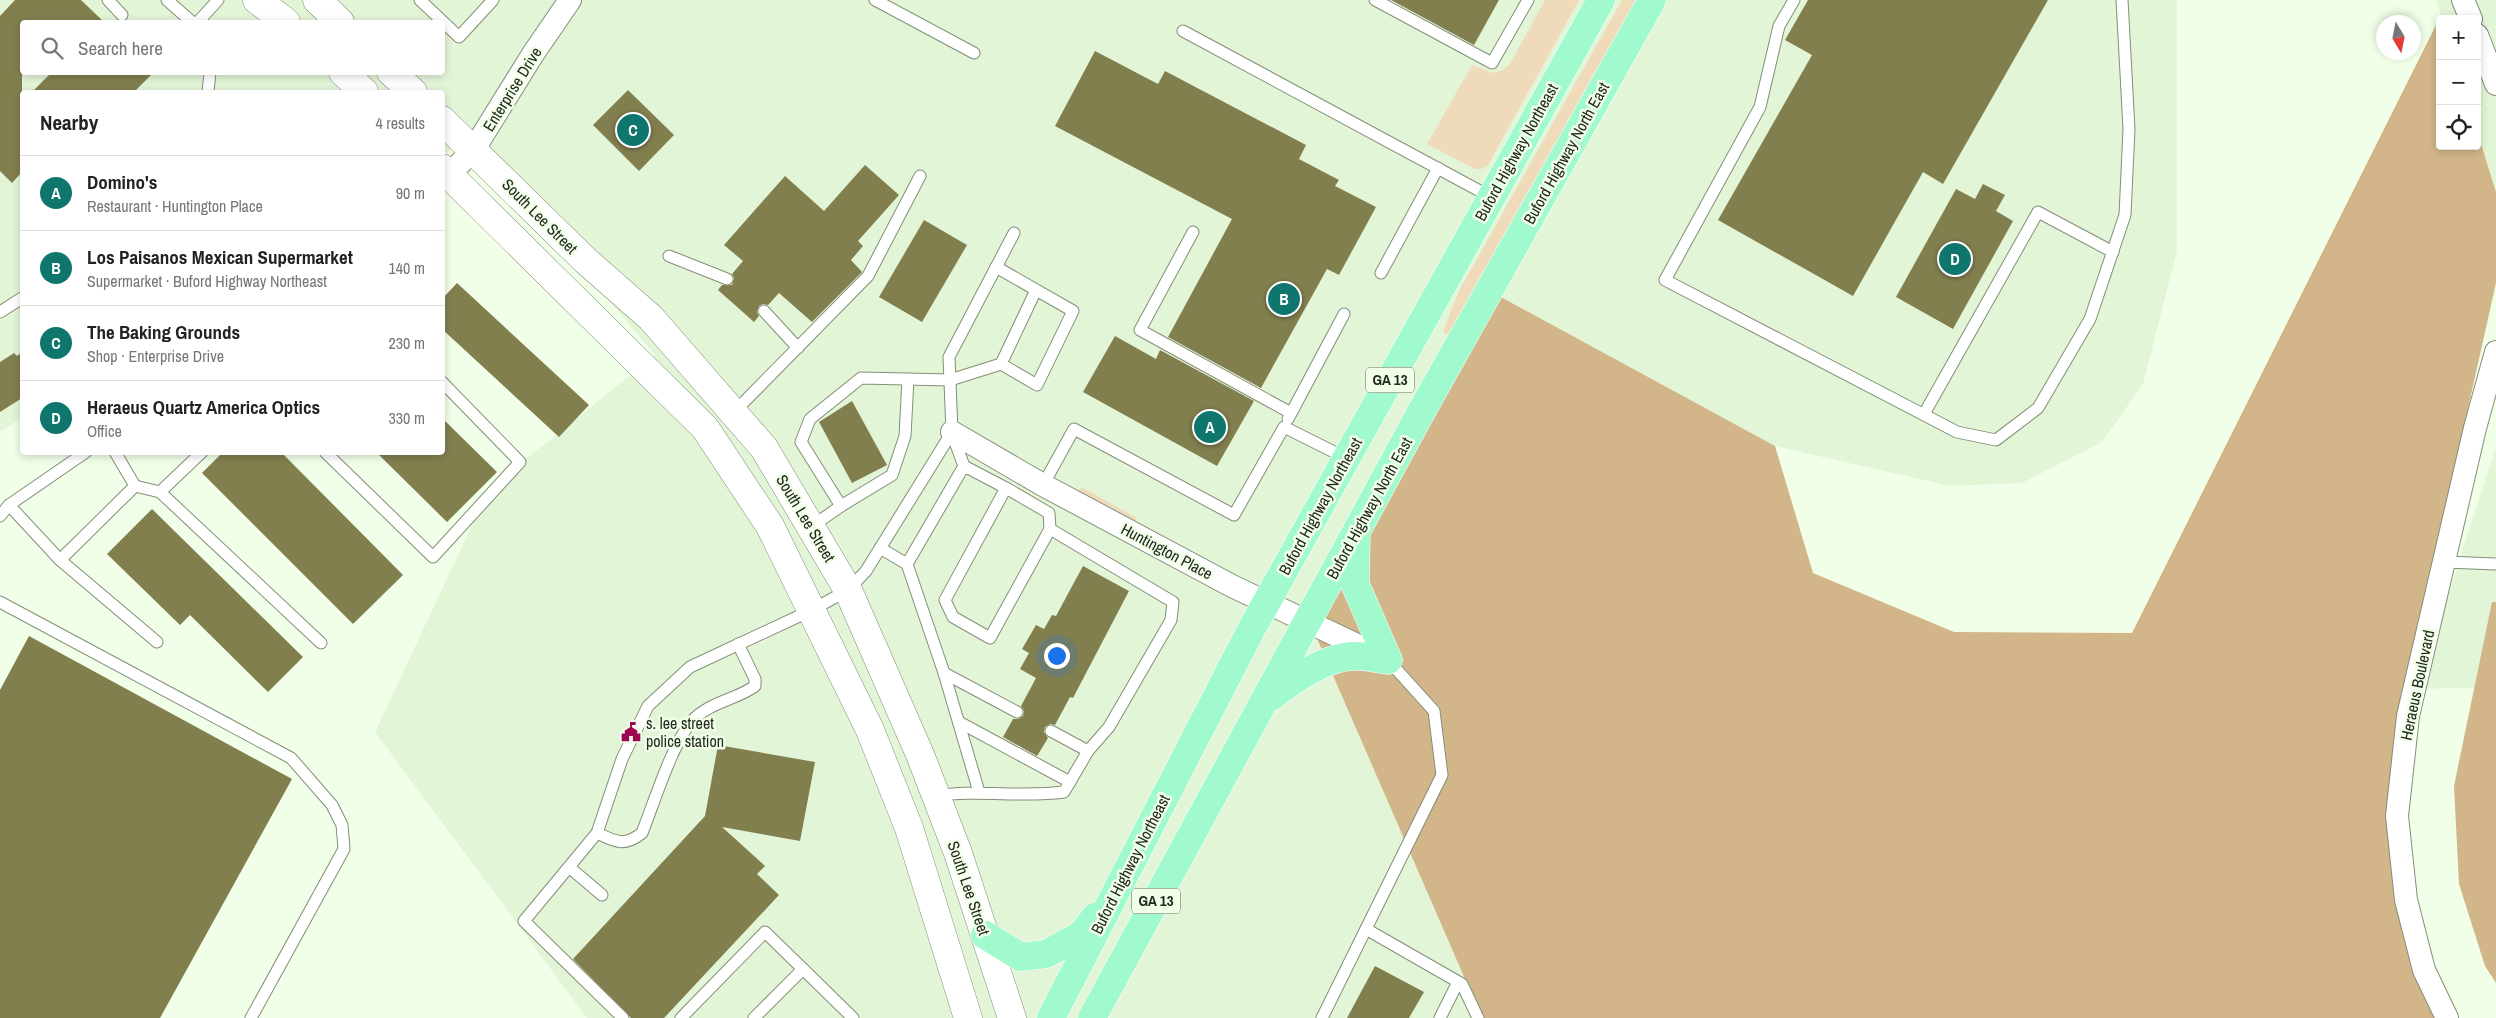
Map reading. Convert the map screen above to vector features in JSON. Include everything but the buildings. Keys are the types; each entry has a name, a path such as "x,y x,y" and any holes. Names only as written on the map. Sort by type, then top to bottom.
{"main road":[{"path":"257,0 283,20"},
{"path":"317,0 338,20"},
{"name":"Buford Highway Northeast","path":"1051,1018 1118,886 1267,603 1601,0"},
{"name":"Buford Highway North East","path":"1092,1018 1307,622 1652,0"},
{"path":"346,75 362,90"},
{"path":"394,75 411,90"},
{"name":"South Lee Street","path":"445,123 572,247 651,318 764,448 848,590 936,796 958,853 1012,1018"},
{"path":"445,175 705,428 770,526 870,730 909,828 968,1018"},
{"path":"1264,703 1298,676 1336,660 1356,656 1388,660 1356,584 1356,533"},
{"path":"985,935 1021,957 1046,954 1081,935 1118,886"}],"street":[{"name":"Enterprise Drive","path":"445,175 474,150 533,54 570,0"},
{"path":"2463,0 2469,15"},
{"path":"2481,45 2496,84"},
{"name":"Heraeus Boulevard","path":"2447,1018 2424,970 2406,900 2397,816 2408,716 2475,428 2496,352"},
{"name":"Huntington Place","path":"952,432 1043,485 1267,603 1388,660"}],"lane":[{"path":"108,0 122,14"},
{"path":"167,0 190,20"},
{"path":"200,20 218,0"},
{"path":"420,0 441,20"},
{"path":"445,24 459,37 493,0"},
{"path":"875,0 974,53"},
{"path":"1375,0 1492,63 1528,0"},
{"path":"1794,0 1779,26 1760,107 1665,280 1957,432 1996,440 2038,408 2090,319 2125,215 2129,129 2122,0"},
{"path":"1183,31 1492,196"},
{"path":"208,90 210,75"},
{"path":"1381,273 1438,168"},
{"path":"732,411 743,403 868,276 920,176"},
{"path":"1924,414 2038,212 2113,252"},
{"path":"1193,232 1140,330 1291,413"},
{"path":"1006,488 945,600 953,617 990,638 1050,529 1049,512 1006,488 964,466 952,432 949,357 1014,233"},
{"path":"669,256 727,278"},
{"path":"996,267 1073,311 1037,385 1001,364"},
{"path":"841,506 801,442 810,419 861,378 950,380 1001,364 1036,290"},
{"path":"0,312 20,299"},
{"path":"764,311 798,348"},
{"path":"1043,485 1074,429 1234,515 1284,427 1344,314"},
{"path":"811,527 892,475 905,436 908,379"},
{"path":"327,455 433,558 520,462 445,385"},
{"path":"1284,427 1346,458"},
{"path":"623,1018 524,921 597,833 622,759 648,706 690,667 812,610 848,590 866,571 952,432"},
{"path":"0,516 9,505 82,455"},
{"path":"117,455 135,486 160,492 321,643"},
{"path":"160,492 199,455"},
{"path":"907,564 964,466"},
{"path":"60,560 135,486"},
{"path":"9,505 60,560 157,642"},
{"path":"936,796 979,792 1052,794 1064,792 1088,750 1109,727 1171,620 1173,602 1050,529"},
{"path":"880,548 907,564 944,673 979,792"},
{"path":"2445,562 2496,564"},
{"path":"1,605 291,758 332,805 342,825 344,849 251,1018"},
{"path":"597,833 616,842 632,841 642,833 674,753 692,721 722,700 755,686 755,679 738,644"},
{"path":"1322,1018 1442,775 1434,711 1388,660"},
{"path":"944,673 1017,712"},
{"path":"959,722 1070,782"},
{"path":"1051,731 1088,750"},
{"path":"569,867 602,895"},
{"path":"1366,929 1462,984 1478,1018"},
{"path":"681,1018 765,932 853,1018"},
{"path":"754,1018 803,969"},
{"path":"1440,1018 1458,982"}],"shaded area":[{"path":"0,0 2177,0 2177,251 2143,384 2102,442 2022,483 1950,486 1775,446 1488,290 1482,1018 587,1018 375,732 489,489 655,355 531,209 455,147 445,153 445,90 20,90 20,419 0,432"},
{"path":"1545,0 1579,0 1488,165 1481,169 1475,169 1427,144 1472,65 1493,73 1503,70 1510,64"},
{"path":"1622,0 1637,0 1450,336 1443,332 1459,291"},
{"path":"2436,0 2496,0 2496,192 2481,144 2481,15 2441,15"},
{"path":"2436,25 2436,150 2481,150 2481,144 2496,192 2496,283 2405,690 2389,835 2421,939 2458,1018 1482,1018 1305,611 1488,290 1775,446 1813,573 1954,632 2132,633 2418,60 2421,60 2421,55"},
{"path":"2496,447 2496,687 2419,689 2462,551"},
{"path":"1081,487 1137,518 1134,523 1078,492"},
{"path":"2492,602 2496,602 2496,983 2485,966 2459,884 2454,786"}],"place":[{"name":"The Baking Grounds","path":"633,130"},
{"name":"Heraeus Quartz America Optics","path":"1955,259"},
{"name":"Los Paisanos Mexican Supermarket","path":"1284,299"},
{"name":"Domino's","path":"1210,427"},
{"name":"s. lee street police station","path":"631,732"}]}
